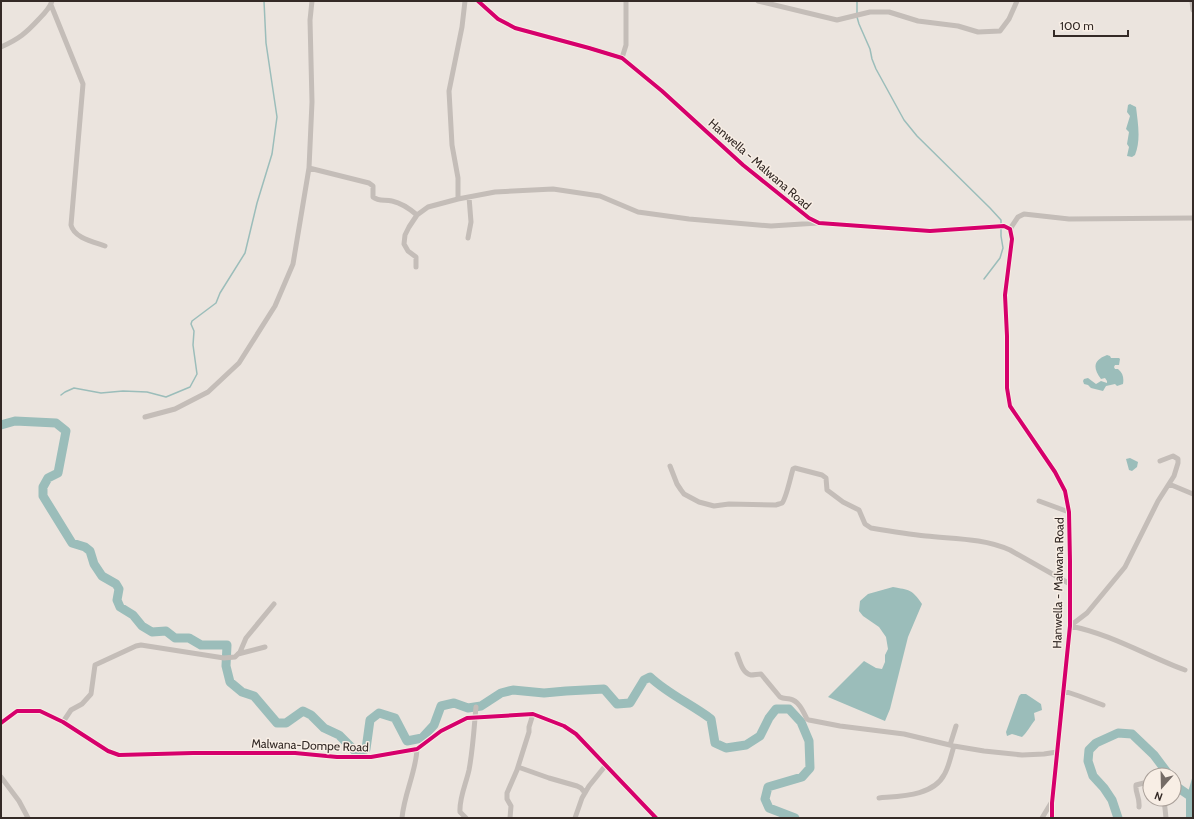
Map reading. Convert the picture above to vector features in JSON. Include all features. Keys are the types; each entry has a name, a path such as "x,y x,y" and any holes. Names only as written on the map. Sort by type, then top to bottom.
{"street":[{"path":"146,417 175,409 208,392 239,362 275,306 293,264 309,168 312,102 310,20 312,1"},
{"path":"458,199 458,178 452,145 449,91 462,27 465,1"},
{"name":"Hanwella - Malwana Road","path":"478,1 498,20 515,28 622,58 662,91 743,165 809,218 819,223 930,231 996,226 1004,226 1010,229 1012,240 1005,295 1007,388 1010,406 1056,472 1065,491 1069,512 1070,626 1052,802 1052,818"},
{"path":"622,58 626,45 626,1"},
{"path":"758,1 778,3 837,20 870,12 889,12 918,21 958,26 978,32 1000,31 1009,19 1017,1"},
{"path":"1192,1 1193,10"},
{"path":"1,47 16,40 27,32 46,13 51,3"},
{"path":"51,3 83,84 71,226 72,231 77,235 105,246"},
{"path":"309,168 369,183 373,186 373,197 376,200 391,200 412,210 417,215"},
{"path":"416,267 416,257 408,251 404,244 405,235 417,215 428,207 458,199 495,192 553,189 600,196 638,212 689,219 771,226 819,223"},
{"path":"468,238 471,222 469,197"},
{"path":"1010,229 1018,216 1024,214 1069,219 1193,218"},
{"path":"1070,626 1087,613 1125,568 1158,501 1174,476 1178,459 1173,456 1160,461"},
{"path":"670,466 677,484 684,494 699,502 714,506 729,504 781,504 786,495 793,469 795,468 826,478 827,490 843,502 859,510 866,524 871,528 926,536 958,538 1000,545 1070,584"},
{"path":"1169,484 1193,494"},
{"path":"1039,501 1069,512"},
{"path":"237,655 240,652 246,638 274,604"},
{"path":"1070,626 1130,646 1185,670"},
{"path":"63,722 71,710 82,704 91,694 95,665 136,646 141,645 160,647 224,658 231,658 265,647"},
{"path":"737,654 742,668 747,673 753,675 761,674 780,697 783,699 790,699 797,703 801,707 807,719 840,726 904,734 952,746 984,751 1022,755 1057,752"},
{"path":"1064,691 1103,705"},
{"path":"466,818 460,812 459,805 469,769 476,707"},
{"name":"Malwana-Dompe Road","path":"1,723 17,711 40,711 63,722 108,751 120,755 288,753 337,757 371,757 417,749 441,731 467,718 533,714 564,726 576,734 656,818"},
{"path":"510,818 511,806 507,799 507,793 518,767 533,714"},
{"path":"880,798 922,792 937,784 944,776 956,726"},
{"path":"402,818 403,809 417,758 417,749"},
{"path":"575,818 582,798 589,786 606,765"},
{"path":"518,767 577,786 585,793"},
{"path":"1,776 19,801 28,818"},
{"path":"1139,807 1140,800 1136,785 1142,784"},
{"path":"1042,818 1052,802"},
{"path":"1165,807 1166,818"}],"water":[{"path":"1130,104 1136,107 1138,132 1137,149 1135,155 1132,157 1127,156 1129,147 1127,144 1129,132 1126,129 1130,116 1127,112 1128,105"},
{"path":"1107,355 1111,358 1120,359 1119,365 1115,365 1114,367 1122,374 1123,384 1117,386 1115,384 1106,386 1103,391 1091,388 1084,384 1084,379 1088,378 1096,384 1101,381 1107,383 1105,378 1101,379 1098,375 1096,371 1096,364 1099,359"},
{"path":"1130,458 1138,462 1137,467 1132,471 1129,470 1126,459"},
{"path":"893,587 910,591 916,595 922,604 908,637 890,709 885,721 828,697 864,661 876,668 882,669 888,649 886,637 879,627 863,616 859,611 860,601 868,594"},
{"path":"1021,694 1026,694 1041,704 1042,710 1034,713 1035,720 1022,737 1012,734 1007,736 1006,732"},
{"path":"1193,775 1193,818 1186,818 1186,799"}],"waterway":[{"path":"61,395 74,388 101,393 123,391 147,392 166,397 190,387 197,374 193,345 194,331 191,324 192,321 216,303 220,293 245,253 257,203 272,154 277,117 266,43 264,1"},
{"path":"857,1 857,14"},
{"path":"857,17 870,49 876,69 904,120 917,136 1001,220 1003,248 1000,258 984,279"},
{"path":"1,425 15,421 56,423 66,431 58,473 48,478 43,487 43,496 72,543 85,547 90,551 94,564 102,576 116,584 119,589 117,600 120,607 133,615 142,626 152,632 166,631 175,638 189,638 201,645 227,645 226,666 230,682 242,692 254,696 277,723 286,723 303,711 311,715 324,728 339,735 355,751 366,749 370,720 379,713 395,718 407,741 422,738 434,725 441,706 454,703 468,708 481,706 501,693 513,690 544,693 604,689 617,704 630,703 644,680 650,677 664,689 696,708 711,719 715,743 726,748 746,745 760,736 769,718 776,709 789,709 801,722 809,741 810,768 802,777 768,787 765,799 769,808 795,818"},
{"path":"1118,818 1112,800 1093,776 1088,761 1089,750 1096,743 1118,733 1132,734 1154,755 1163,767"},
{"path":"1182,790 1193,798"}],"cycle path":[{"path":"478,1 498,19 515,28 622,58 662,91 743,165 809,218 819,223 930,231 1004,226 1010,229 1012,239 1005,295 1007,388 1010,406 1055,472 1065,491 1069,512 1070,626 1052,803 1052,818"},
{"path":"1,723 17,711 40,711 63,722 108,751 119,755 295,753 337,757 371,757 417,749 441,731 467,718 533,714 564,726 576,734 656,818"}]}
